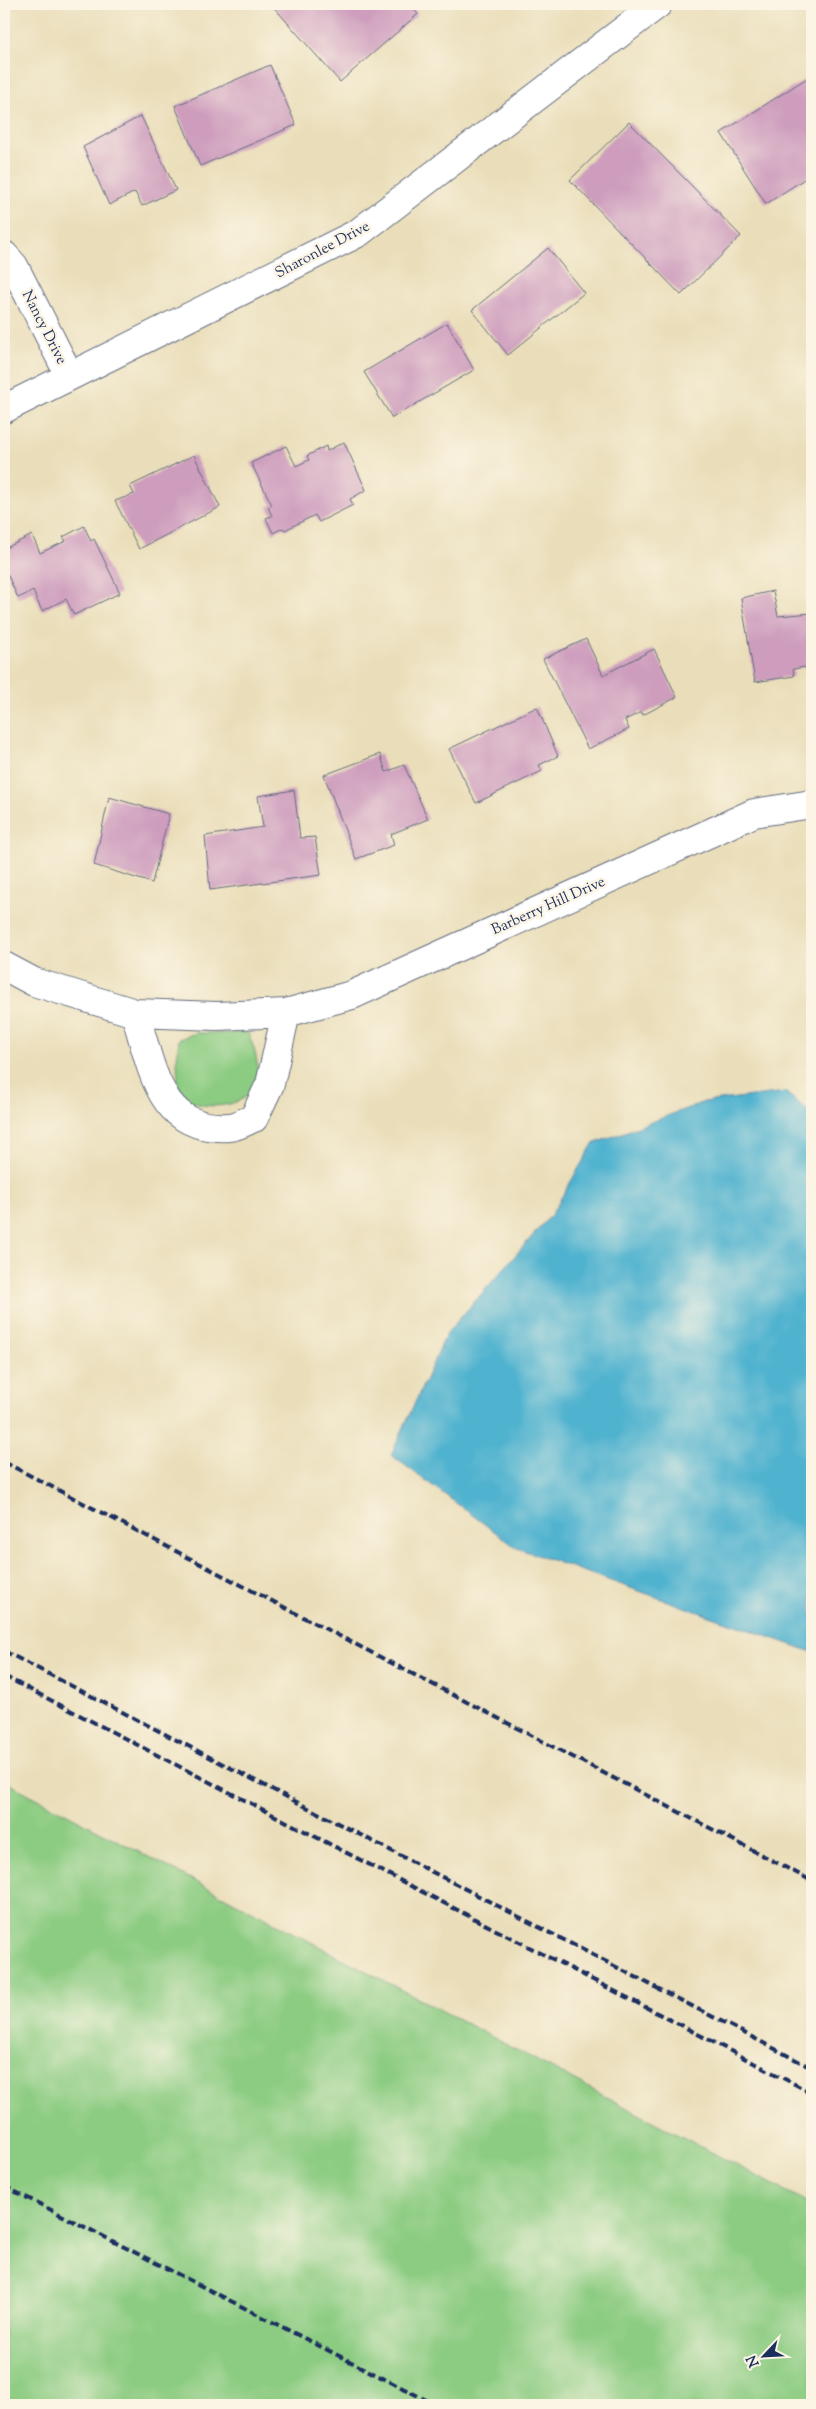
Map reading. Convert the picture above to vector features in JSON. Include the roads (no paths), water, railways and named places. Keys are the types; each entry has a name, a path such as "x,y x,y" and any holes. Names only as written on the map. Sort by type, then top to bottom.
{"street":[{"name":"Sharonlee Drive","path":"4,409 358,232 658,4"},
{"name":"Nancy Drive","path":"4,255 14,266 69,375"},
{"name":"Barberry Hill Drive","path":"4,966 34,982 135,1013 217,1016 286,1013 352,995 754,812 812,804"},
{"path":"135,1013 159,1088 173,1111 196,1125 230,1128 254,1118 270,1084 286,1013"}],"water":[{"path":"785,1092 812,1114 812,1652 517,1548 391,1455 447,1333 551,1215 593,1144 704,1102"}],"railway":[{"path":"4,1462 812,1881"},
{"path":"4,1651 812,2068"},
{"path":"4,1676 812,2093"},
{"path":"4,2186 436,2405"}]}
